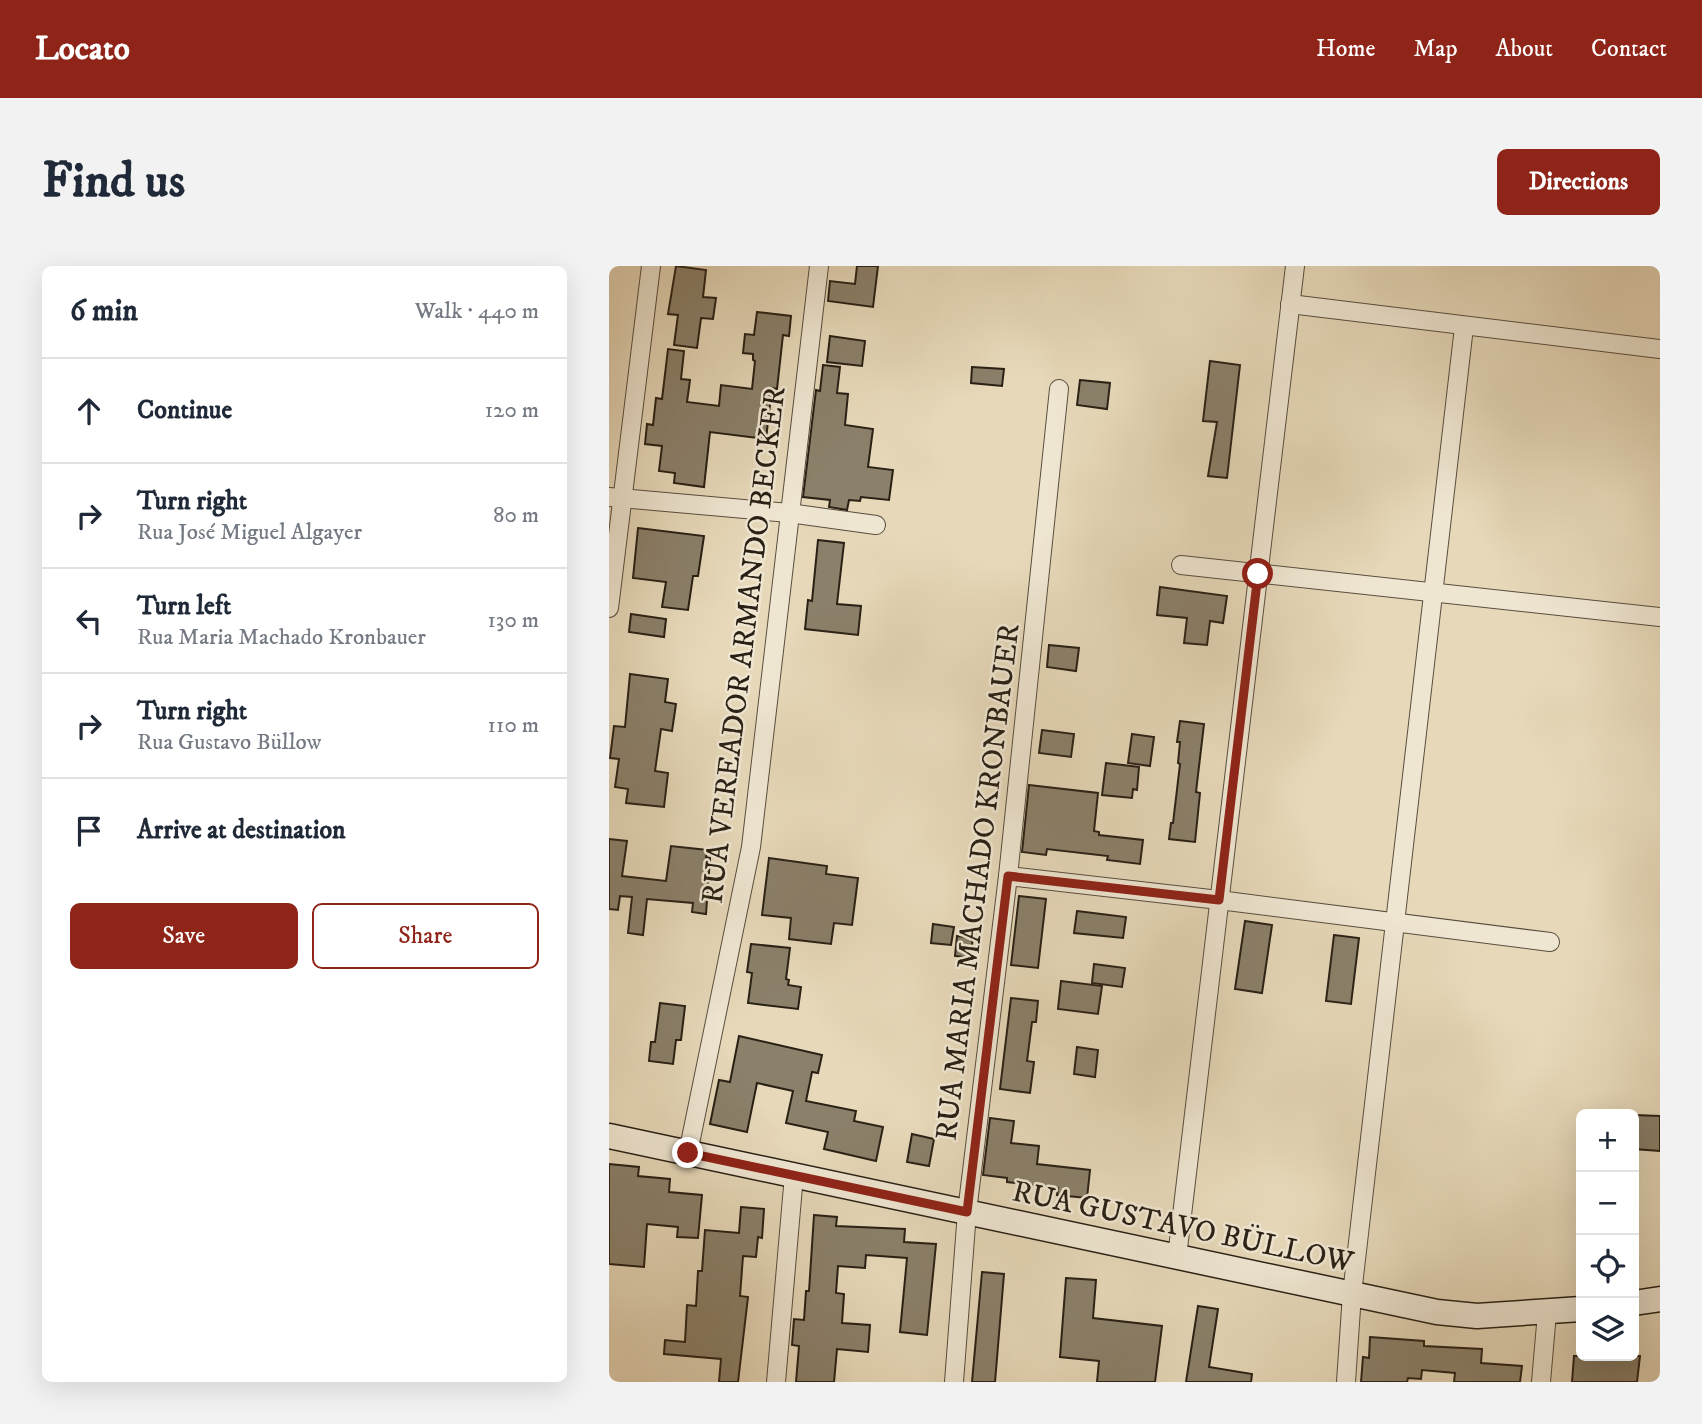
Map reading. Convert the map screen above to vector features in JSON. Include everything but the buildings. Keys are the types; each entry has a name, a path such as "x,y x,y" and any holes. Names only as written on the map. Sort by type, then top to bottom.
{"main road":[{"name":"RUA GUSTAVO BÜLLOW","path":"609,1136 1437,1312 1463,1315 1576,1310"},
{"path":"1639,1302 1660,1299"}],"street":[{"path":"609,608 617,498 651,266"},
{"name":"RUA VEREADOR ARMANDO BECKER","path":"688,1153 751,847 820,266"},
{"path":"1177,1257 1295,266"},
{"path":"1290,304 1660,349"},
{"path":"1346,1382 1352,1294 1465,327"},
{"name":"RUA MARIA MACHADO KRONBAUER","path":"954,1382 967,1212 1008,876 1059,389"},
{"path":"617,498 789,513 876,525"},
{"path":"1181,565 1660,617"},
{"path":"1008,876 1550,942"},
{"path":"775,1382 794,1175"},
{"path":"1541,1382 1547,1313"}],"route":[{"path":"688,1153 967,1212 1008,876 1219,900 1258,574"}]}
